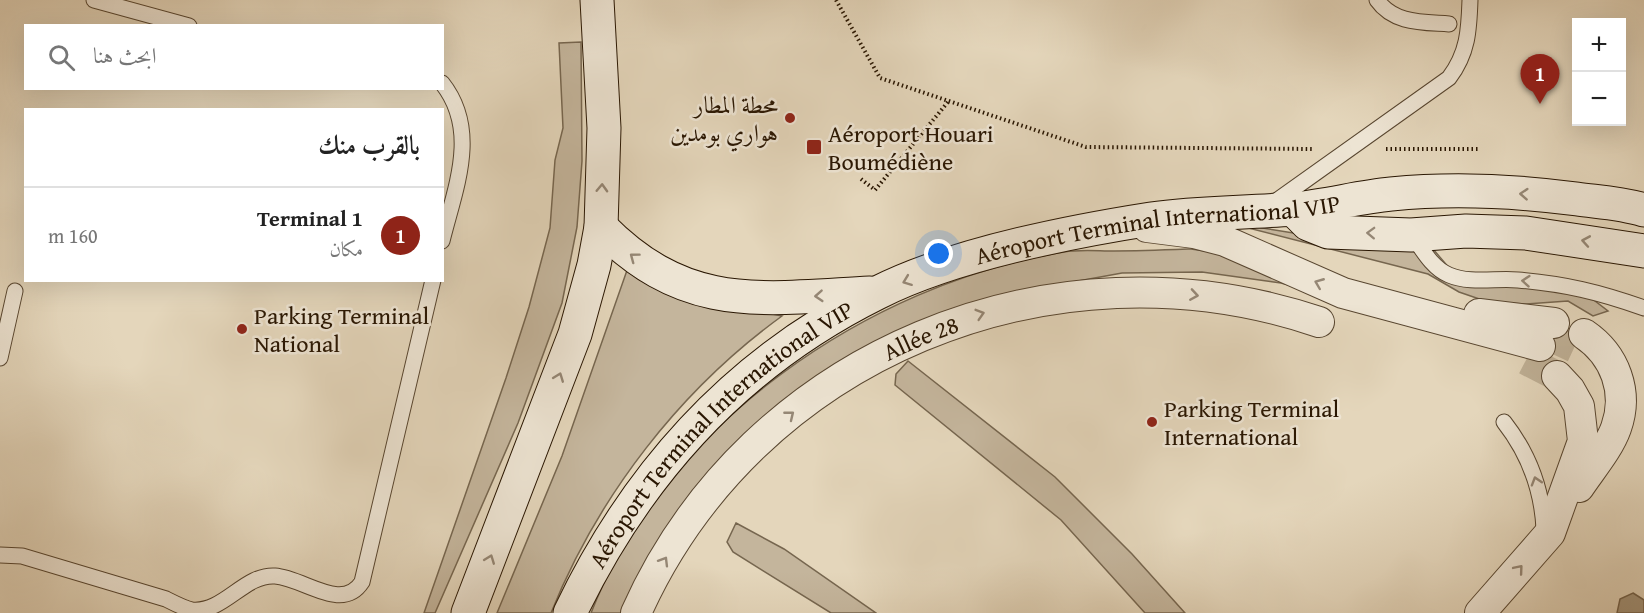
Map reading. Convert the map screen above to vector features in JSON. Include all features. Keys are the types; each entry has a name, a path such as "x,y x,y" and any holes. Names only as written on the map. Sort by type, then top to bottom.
{"main road":[{"path":"468,613 586,302 601,227 603,118 597,0"},
{"name":"Aéroport Terminal International VIP","path":"570,613 594,563 628,507 669,455 714,407 765,364 819,326 878,292 937,270 1006,249 1099,228 1154,219 1279,209 1383,195 1444,191 1546,195 1644,210"},
{"path":"1279,209 1328,232 1411,235 1466,231 1526,233 1644,251"},
{"path":"601,227 627,252 665,277 717,295 771,299 878,292"}],"street":[{"path":"1099,228 1163,228 1225,240 1255,252 1312,281 1374,301 1541,341 1374,301"},
{"name":"Allée 28","path":"636,613 656,573 694,516 738,462 789,415 849,373 916,338 964,320 1017,305 1105,292 1183,293 1255,304 1319,322"},
{"path":"1480,613 1548,536 1616,430 1621,411 1621,391 1616,372 1607,354 1571,354 1570,390 1579,406 1583,423 1583,441 1548,536"}],"lane":[{"path":"94,0 182,24"},
{"path":"1377,0 1393,15 1407,21 1449,24"},
{"path":"1279,209 1347,150 1449,78 1458,66 1468,40 1470,0"},
{"path":"444,87 461,118 464,148 444,233"},
{"path":"1411,235 1435,265 1450,276 1553,283 1595,291 1644,308"},
{"path":"0,555 22,556 166,599 189,609 210,608 256,579 273,576 337,598 352,595 362,582 433,282"},
{"path":"0,358 15,291"},
{"path":"1504,422 1522,446 1532,468 1548,536"}],"path":[{"path":"836,0 880,78 1086,147 1479,149"},
{"path":"861,179 874,190 948,102"}],"shaded area":[{"path":"581,42 582,161 577,227 562,303 518,423 435,613 424,613 506,378 529,307 550,228 555,160 563,128 559,43"},
{"path":"1225,222 1337,240 1433,249 1450,269 1468,279 1578,288 1608,311 1593,316 1568,301 1526,304 1488,302 1459,292 1428,274"},
{"path":"1191,249 1233,255 1360,304 1281,283 1202,272 1122,273 1040,288 809,395 627,613 591,613 625,545 669,481 722,424 782,374 848,330 918,295 990,269 1070,251"},
{"path":"632,256 718,303 782,316 709,377 646,448 618,487 593,528 570,570 551,613 497,613 562,456"},
{"path":"908,361 1055,477 1132,554 1185,613 1145,613 1061,520 895,385 896,374"},
{"path":"736,523 784,549 876,613 831,613 733,552 727,542"},
{"path":"1633,593 1644,600 1644,613 1617,613 1620,599"}],"tunnel":[{"path":"1547,335 1575,348"},
{"path":"1526,360 1557,376"}],"place":[{"name":"Terminal 1","path":"1540,104"},
{"name":"محطة المطار هواري بومدين","path":"790,118"},
{"name":"Aéroport Houari Boumédiène","path":"814,147"},
{"name":"Parking Terminal National","path":"242,329"},
{"name":"Parking Terminal International","path":"1152,422"}]}
